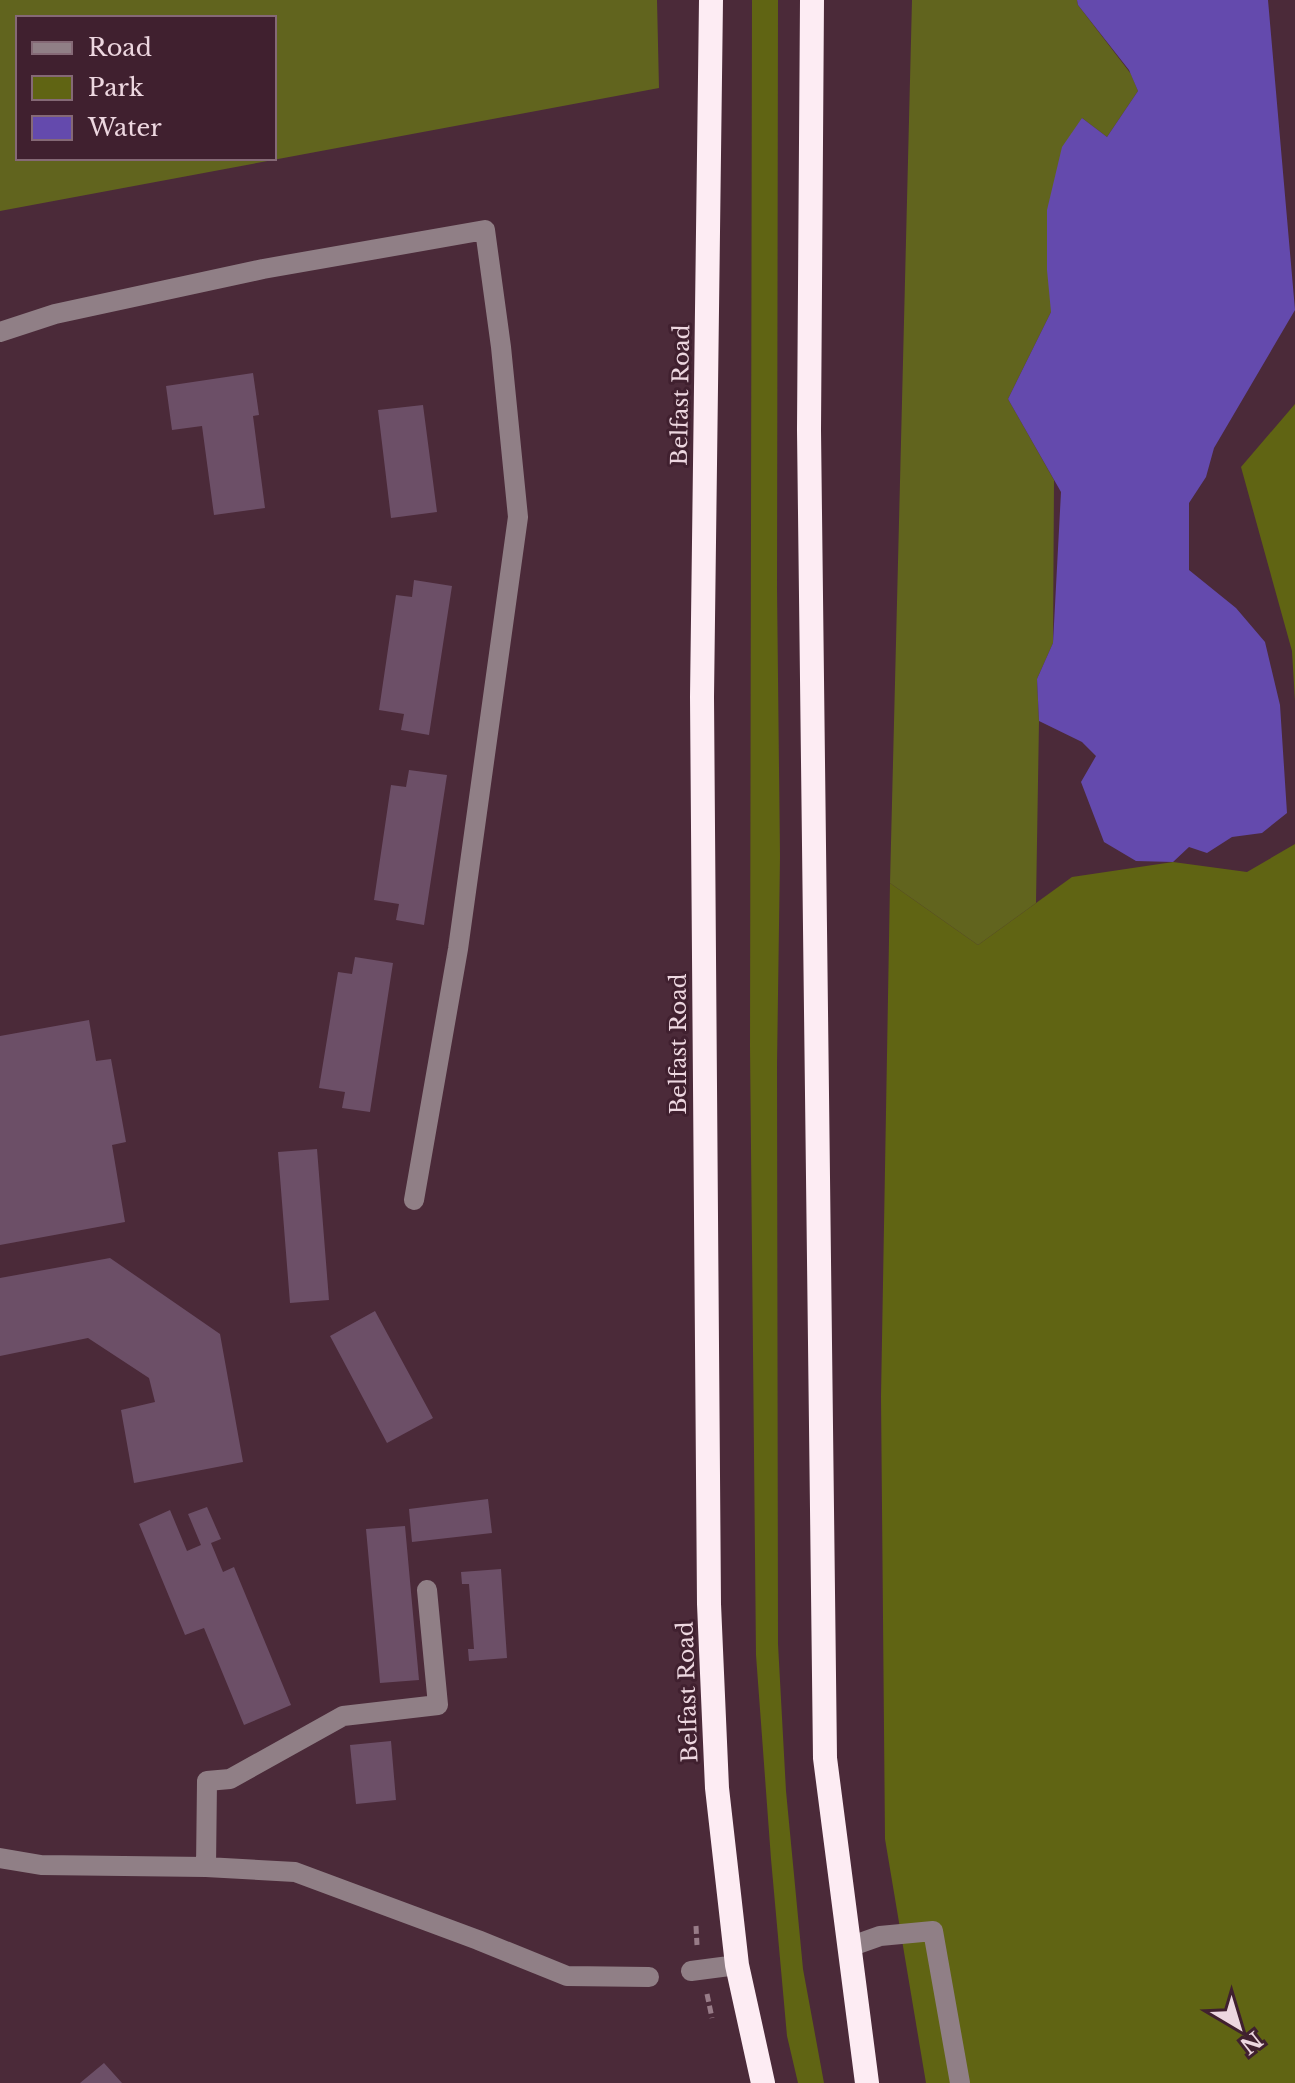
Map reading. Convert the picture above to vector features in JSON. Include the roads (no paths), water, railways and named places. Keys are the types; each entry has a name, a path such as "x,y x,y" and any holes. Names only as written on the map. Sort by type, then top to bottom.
{"highway":[{"name":"Belfast Road","path":"711,0 702,697 709,1604 717,1788 737,1965 763,2083"},
{"path":"812,0 809,430 825,1758 867,2083"}],"lane":[{"path":"0,332 55,314 263,269 485,230 501,347 518,517 458,949 414,1200"},
{"path":"206,1867 207,1781 230,1779 343,1716 438,1705 427,1590"},
{"path":"0,1858 41,1865 206,1867 295,1872 567,1976 649,1977"},
{"path":"849,1947 880,1936 933,1931 960,2083"},
{"path":"691,1971 737,1965"}],"water":[{"path":"1077,0 1268,0 1295,310 1214,448 1206,477 1189,503 1189,570 1236,608 1265,642 1280,705 1287,813 1262,833 1232,837 1207,853 1189,847 1173,862 1136,861 1104,842 1081,782 1096,756 1082,742 1039,721 1037,679 1053,643 1061,492 1008,399 1051,312 1047,210 1062,147 1082,118 1107,137 1138,91 1129,70"}]}
